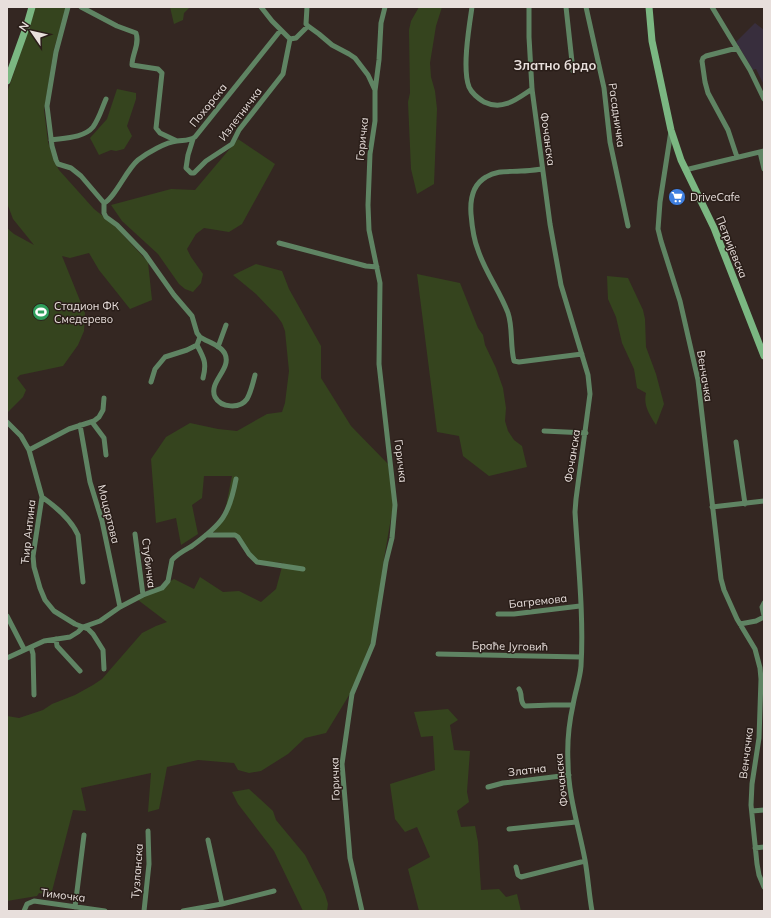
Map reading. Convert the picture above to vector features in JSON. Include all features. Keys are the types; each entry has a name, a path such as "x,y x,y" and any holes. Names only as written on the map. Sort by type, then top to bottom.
{"main road":[{"path":"7,81 32,7"},
{"name":"Петријевска","path":"649,7 652,41 671,130 686,170 711,222 764,356"},
{"path":"668,145 671,142 676,145"}],"street":[{"path":"68,7 56,52 46,111 51,140 58,164 71,168 81,176 104,203 105,215 117,225 145,254 174,295 192,316 200,337 223,351 226,358 225,368 214,389 216,398 221,404 232,406 244,402 249,394 255,375"},
{"path":"81,7 117,26 136,33 137,47 132,65 158,69 162,73 156,128 160,133 177,141"},
{"path":"261,7 280,31 290,40 296,38 308,26"},
{"path":"308,7 306,24 332,45 355,58 368,75 375,91"},
{"name":"Горичка","path":"362,911 350,858 342,764 352,691 361,674 373,644 386,562 392,538 395,505 381,384 379,353 380,296 377,267 369,230 368,205 370,154 375,121 375,91 379,60 380,23 384,7"},
{"path":"472,7 466,67 468,82 472,92 488,104 500,105 514,101 532,89"},
{"name":"Фочанска","path":"529,7 532,89 550,224 557,268 570,318 588,375 590,394 586,433 577,482 575,512 581,657 580,677 572,705 568,747 569,775 576,822 585,861 592,911"},
{"path":"566,7 573,71"},
{"name":"Расадничка","path":"586,7 604,88 610,142 628,226"},
{"path":"712,7 750,70 764,99"},
{"name":"Похорска","path":"104,203 112,196 128,171 136,162 154,150 177,141 193,139 280,31"},
{"name":"Излетничка","path":"193,139 186,168 191,173 194,173 206,161 232,144 239,130 283,74 290,40"},
{"path":"737,48 706,56 702,61 708,93 728,130 737,158"},
{"path":"51,140 82,134 90,130 95,123 106,98"},
{"name":"Венчачка","path":"671,130 659,208 658,228 660,241 680,301 698,380 721,579 730,603 740,624 755,649 758,659 761,680 759,738 752,784 751,805 759,875 764,887"},
{"path":"686,170 762,151 764,168"},
{"path":"542,169 502,171 490,174 481,180 473,193 470,203 473,235 479,254 508,313 511,327 514,361 519,362 582,354"},
{"path":"279,243 366,266 377,267"},
{"path":"218,347 226,325"},
{"path":"151,382 155,369 165,357 197,345 200,337"},
{"path":"197,345 205,359 203,378"},
{"path":"29,450 69,428 92,422 99,417 103,410 104,398"},
{"name":"Ћир Антина","path":"7,422 21,436 29,450 42,497 33,556 37,582 45,600 54,611 75,624 90,630 104,653 104,669"},
{"path":"92,422 104,438 106,455"},
{"name":"Моцартова","path":"80,425 90,482 102,521 120,607"},
{"path":"544,431 586,433"},
{"path":"736,442 745,504"},
{"path":"7,658 44,641 74,635 83,626 104,619 120,607 143,595 160,590 169,577 172,560 219,524 227,512 233,495 236,479"},
{"path":"42,497 62,513 72,524 78,535 83,582"},
{"path":"712,507 764,501"},
{"name":"Стубичка","path":"135,534 143,595"},
{"path":"206,535 235,535 258,563 303,569"},
{"path":"740,624 756,621 764,616 762,607 764,603"},
{"name":"Багремова","path":"498,614 514,614 580,606"},
{"path":"7,616 24,649"},
{"path":"56,639 57,646 80,671"},
{"path":"31,647 33,654 34,695"},
{"name":"Браће Југовић","path":"438,654 581,657"},
{"path":"519,689 522,703 525,706 572,705"},
{"name":"Златна","path":"488,787 503,783 569,775"},
{"path":"752,811 764,810"},
{"path":"510,829 576,822"},
{"name":"Тузланска","path":"144,911 149,864 148,831"},
{"path":"75,907 84,835"},
{"path":"208,840 222,904"},
{"path":"755,848 764,847"},
{"path":"516,867 518,875 521,877 585,861"},
{"path":"183,911 222,904 274,891"},
{"name":"Тимочка","path":"24,911 27,904 34,901 105,911"}],"shaded area":[{"path":"755,23 764,30 764,85 756,69 753,70 736,42"}],"green space":[{"path":"35,7 66,7 54,49 44,110 48,142 54,161 59,170 94,209 113,224 148,262 152,300 130,309 99,270 89,253 70,258 62,256 85,313 84,331 78,345 63,366 20,375 17,378 26,390 23,397 7,413 7,228 14,234 34,245 13,219 7,203 7,93"},
{"path":"170,7 190,7 184,13 183,20 174,24"},
{"path":"419,7 442,7 436,26 430,63 437,109 434,184 417,194 411,169 408,102 410,93 409,30 411,21"},
{"path":"117,89 136,93 136,99 127,126 132,136 124,149 116,151 111,150 99,155 90,138 107,119"},
{"path":"238,139 275,164 242,224 229,232 204,228 196,234 187,249 203,274 201,283 193,292 185,289 179,284 158,254 122,221 111,205 171,189 195,190"},
{"path":"256,264 282,271 289,289 321,346 321,378 351,426 388,464 393,506 383,565 374,634 351,692 326,733 305,738 288,754 261,771 249,773 238,770 234,763 198,760 167,767 159,809 148,812 151,773 81,788 86,811 73,810 51,895 39,893 37,896 7,901 7,716 19,718 43,710 52,704 75,695 102,679 142,633 167,622 138,600 174,579 194,589 200,577 223,592 239,591 261,602 276,589 283,563 257,561 236,534 211,532 225,511 232,476 204,476 202,498 192,505 198,534 181,545 176,518 156,523 151,459 166,437 190,423 218,429 237,431 267,414 282,412 285,403 289,371 285,331 277,316 256,294 233,275"},
{"path":"417,274 460,283 478,328 483,335 485,345 496,368 503,388 506,408 505,421 508,431 514,440 522,446 527,467 489,476 463,456 459,436 437,432"},
{"path":"607,276 628,278 643,310 645,319 646,347 656,374 664,404 656,425 646,406 646,393 637,388 634,369 622,343 616,317 608,299"},
{"path":"448,709 458,720 450,725 454,750 470,751 467,792 469,802 457,811 461,827 475,826 478,842 481,890 499,889 506,897 517,894 521,911 419,911 408,869 430,857 417,827 405,832 395,819 390,784 435,770 433,736 421,737 414,712"},
{"path":"249,789 273,811 276,820 305,855 325,894 328,904 327,911 303,911 274,851 238,804 232,792"}],"place":[{"name":"DriveCafe","path":"677,197"},
{"name":"Стадион ФК Смедерево","path":"41,312"}],"district":[{"name":"Златно брдо","path":"555,65"}]}
